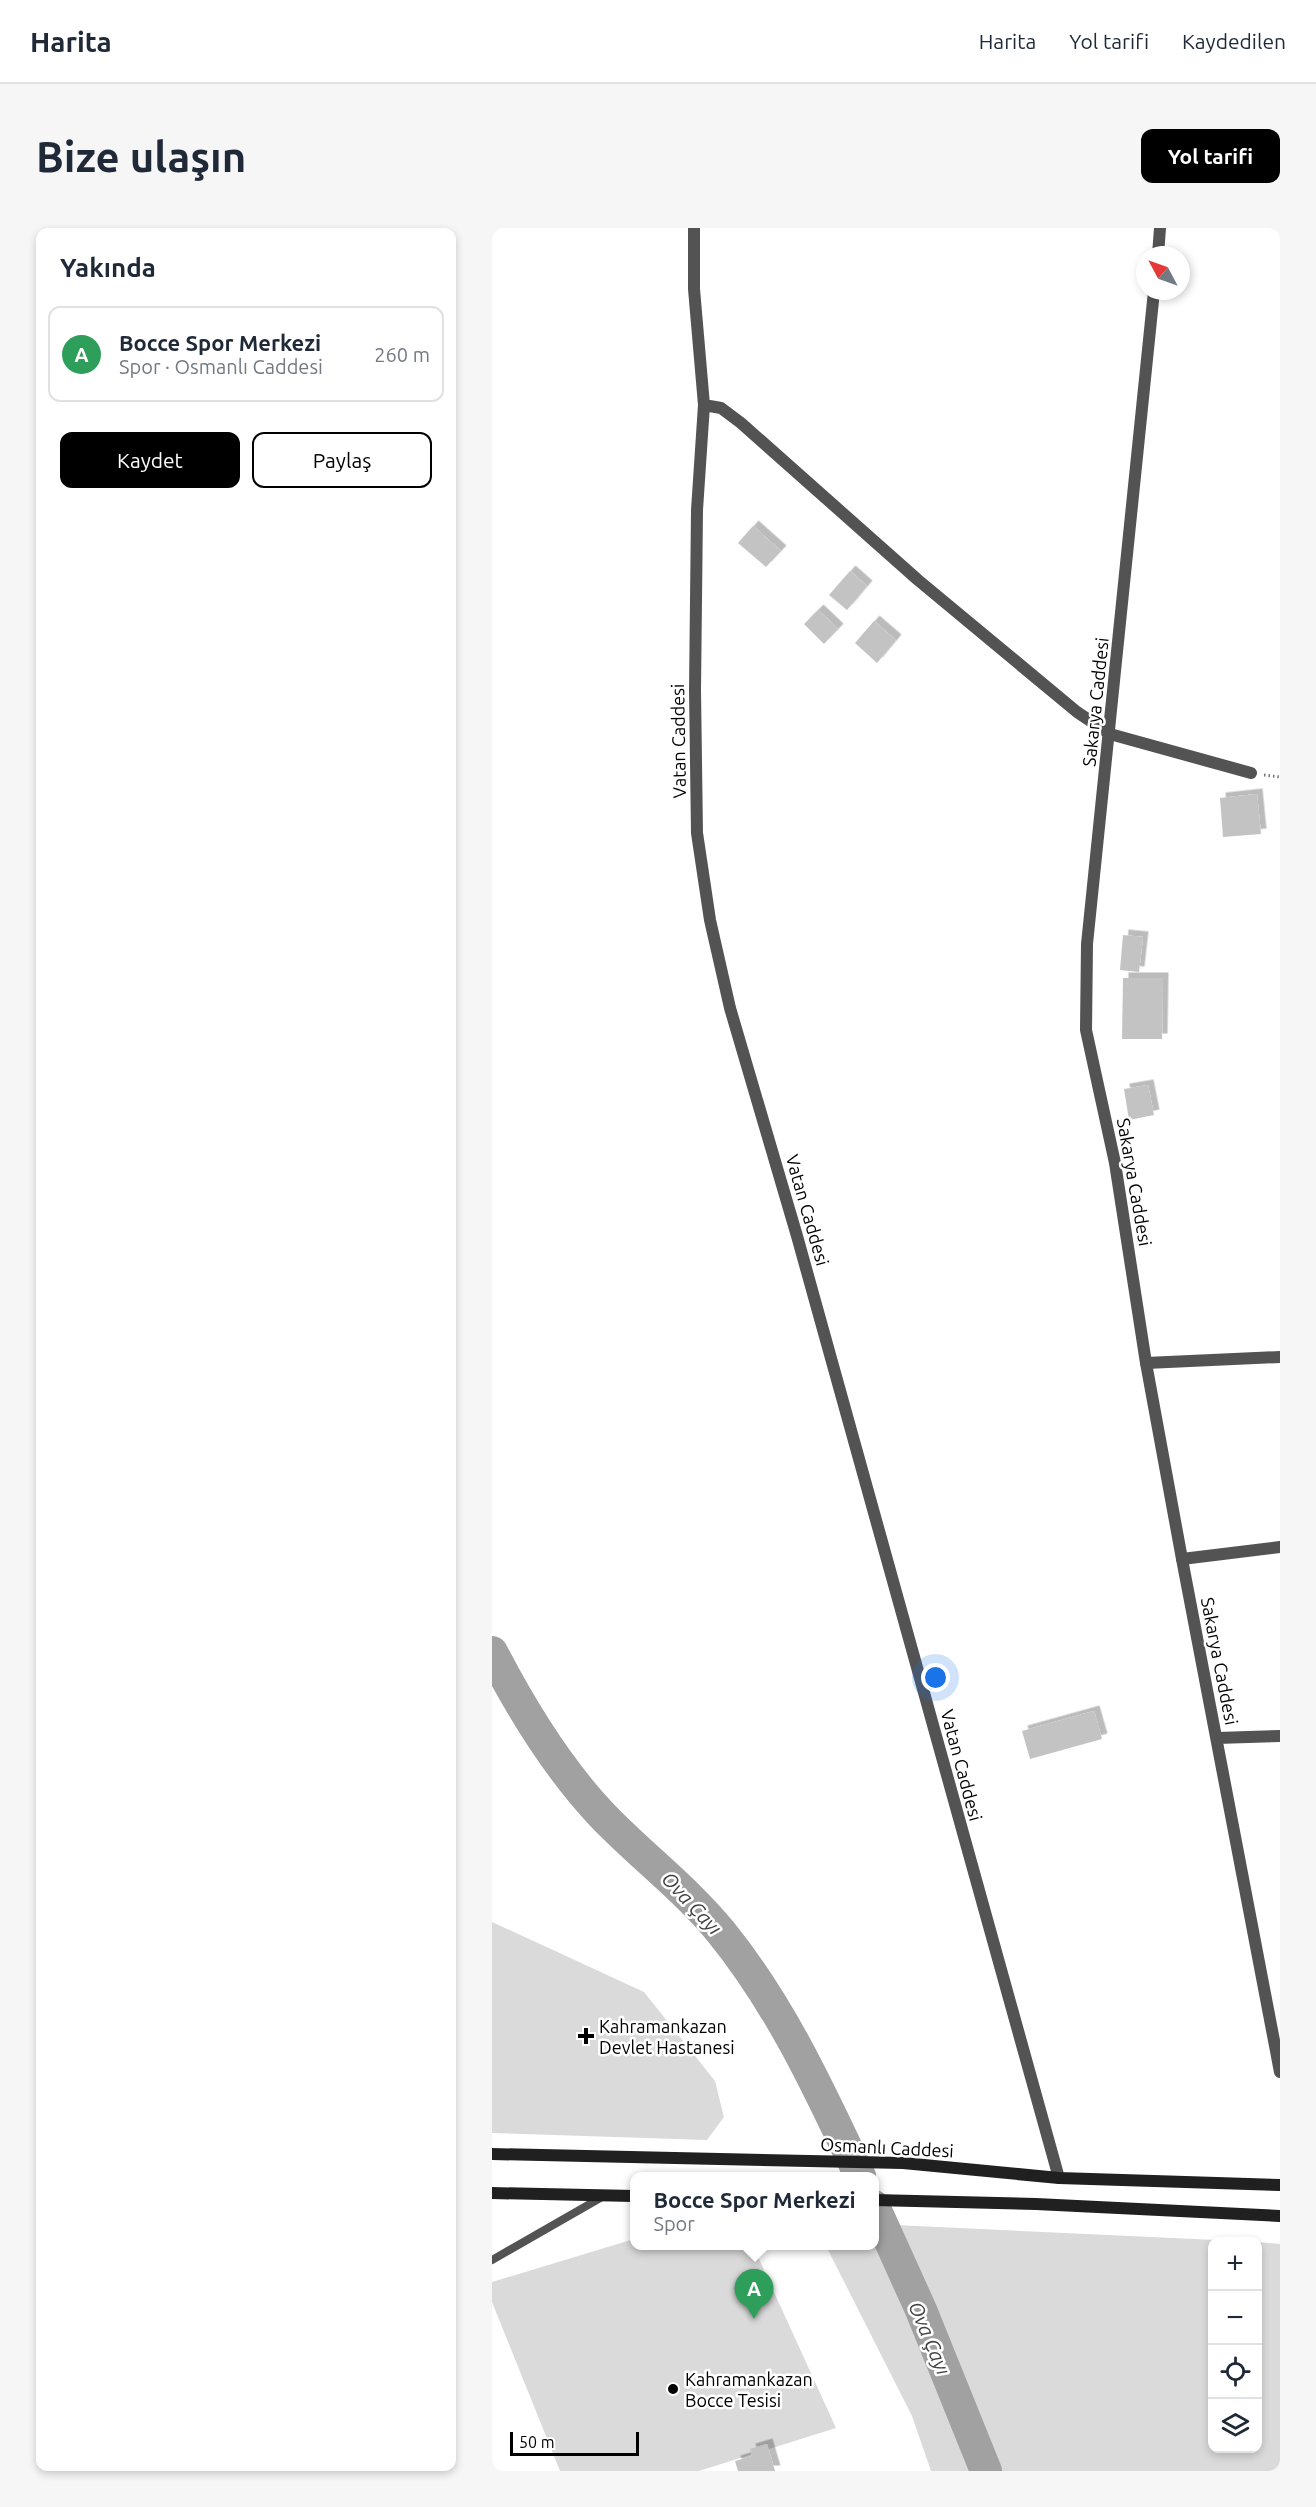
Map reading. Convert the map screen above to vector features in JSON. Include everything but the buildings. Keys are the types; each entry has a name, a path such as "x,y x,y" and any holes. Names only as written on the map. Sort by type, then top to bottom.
{"main road":[{"name":"Osmanlı Caddesi","path":"492,2154 903,2163 1059,2178 1280,2185"},
{"path":"492,2193 630,2196"},
{"path":"879,2200 1036,2204 1280,2216"}],"street":[{"name":"Vatan Caddesi","path":"694,228 694,289 704,405 698,510 695,690 697,833 710,920 730,1008 797,1236 1059,2178"},
{"path":"1159,246 1160,228"},
{"name":"Sakarya Caddesi","path":"1153,300 1088,944 1086,1030 1115,1163 1146,1363 1280,2072"},
{"path":"704,405 722,408 741,423 918,580 1077,712 1110,734 1251,773"},
{"path":"1146,1363 1280,1358"},
{"path":"1182,1559 1280,1547"},
{"path":"1216,1738 1280,1736"}],"lane":[{"path":"492,2260 605,2195"}],"shaded area":[{"name":"Kahramankazan Devlet Hastanesi","path":"492,1922 644,1992 715,2081 724,2117 707,2140 492,2133"},
{"path":"879,2224 1208,2240 1208,2453 1262,2453 1262,2242 1280,2244 1280,2471 931,2471 912,2416 828,2250 879,2250"},
{"name":"Kahramankazan Bocce Tesisi","path":"630,2240 630,2250 755,2250 836,2428 699,2471 560,2471 492,2302 492,2282"}],"waterway":[{"name":"Ova Çayı","path":"492,1652 515,1695 569,1777 601,1814 693,1901 743,1960 798,2050 858,2172"},
{"name":"Ova Çayı","path":"879,2217 921,2310 986,2471"}],"place":[{"name":"Kahramankazan Devlet Hastanesi","path":"586,2036"},
{"name":"Bocce Spor Merkezi","path":"754,2319"},
{"name":"Kahramankazan Bocce Tesisi","path":"673,2389"}]}
